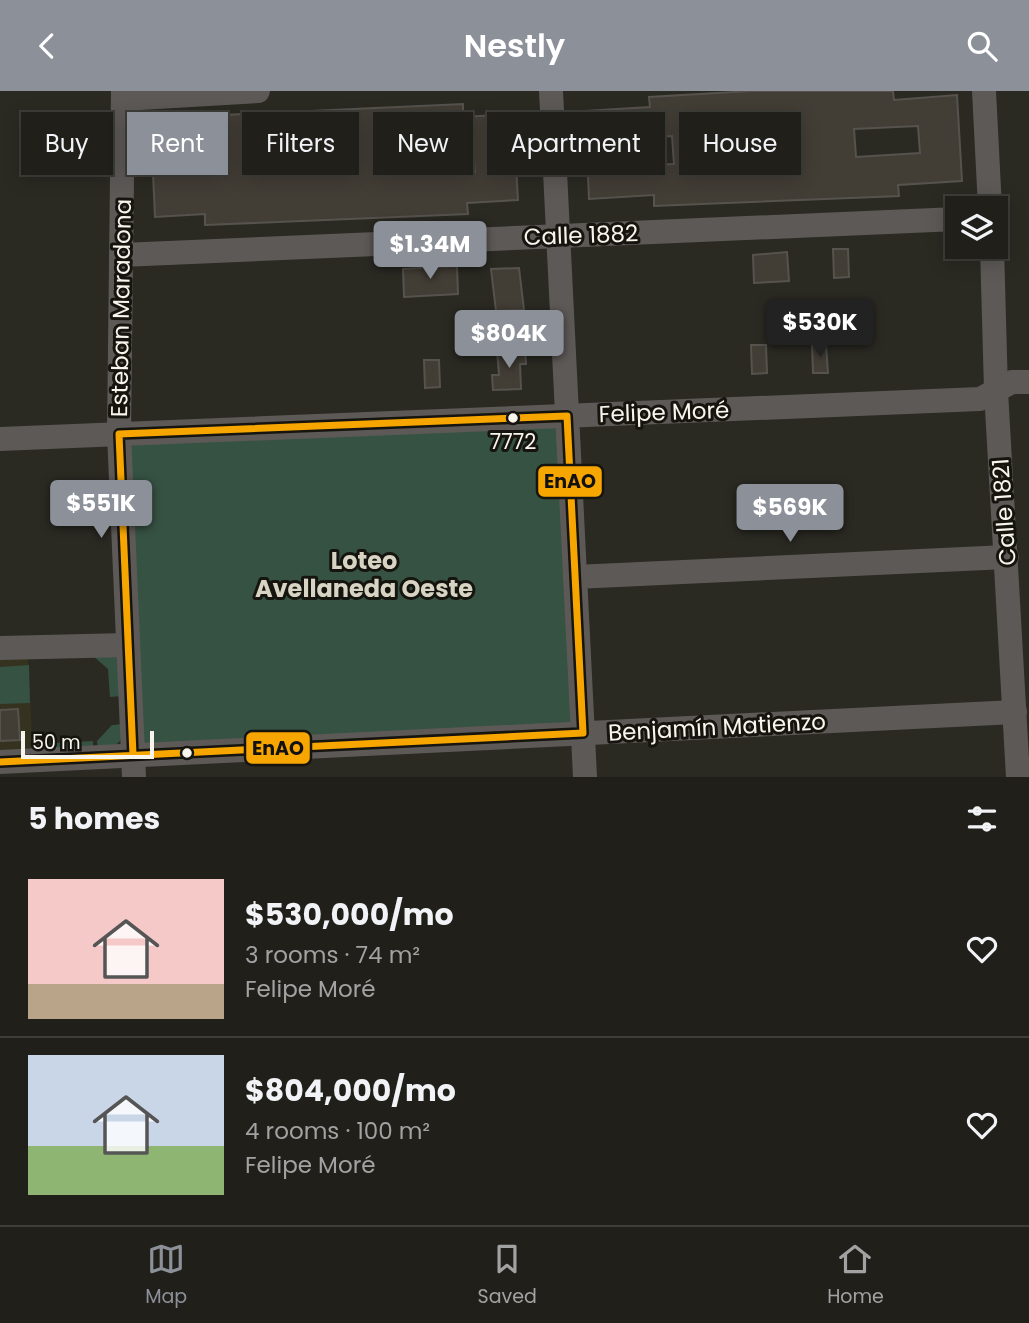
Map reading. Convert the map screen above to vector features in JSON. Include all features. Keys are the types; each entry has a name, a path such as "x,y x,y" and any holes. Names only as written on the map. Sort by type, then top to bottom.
{"street":[{"path":"123,95 258,91"},
{"path":"551,91 585,777"},
{"path":"984,91 989,196"},
{"name":"Esteban Maradona","path":"123,95 119,435 134,766"},
{"name":"Calle 1882","path":"121,255 945,220"},
{"name":"Calle 1821","path":"992,259 996,391 1018,777"},
{"name":"Felipe Moré","path":"0,439 980,399 1013,382 1029,382"},
{"path":"575,577 1007,557"},
{"path":"0,647 128,645"},
{"name":"Benjamín Matienzo","path":"0,762 134,766 583,733 1015,712"}],"shaded area":[{"path":"0,656 28,656 33,753 0,754"}],"green space":[{"path":"567,416 583,733 133,755 119,435"},
{"path":"115,655 121,662 123,696 110,697 108,669 93,656"},
{"path":"29,665 30,703 0,704 0,667"},
{"path":"124,724 121,740 98,751 97,741 112,725"},
{"path":"93,741 93,750 33,753 33,744"}],"building":[{"path":"751,91 893,91 894,100 957,95 962,181 898,185 899,196 654,206 654,195 589,199 588,175 665,175 665,164 674,164 672,136 665,136 665,112 585,111 650,107 649,97","holes":["918,126 920,153 856,157 854,129"]},
{"path":"463,104 463,112 373,112 373,175 473,175 473,116 487,116 487,175 517,175 518,200 467,203 468,214 205,225 205,214 155,217 153,175 228,175 228,115 242,114 242,175 359,175 359,112 288,112"},
{"path":"833,249 848,249 849,277 834,278"},
{"path":"787,252 789,281 754,283 753,255"},
{"path":"457,266 458,294 404,297 403,269"},
{"path":"519,268 524,310 496,311 491,269"},
{"path":"751,345 766,345 767,373 752,374"},
{"path":"812,345 826,345 828,373 813,373"},
{"path":"525,349 526,364 520,364 521,389 493,390 492,375 499,375 497,350"},
{"path":"424,360 439,360 440,387 425,388"},
{"path":"18,709 20,740 0,741 0,710"}],"transit line":[{"name":"EnAO","path":"0,762 583,733 567,416 119,434 133,755"}],"place":[{"name":"7772","path":"513,418"}],"district":[{"name":"Loteo Avellaneda Oeste","path":"364,574"}]}
